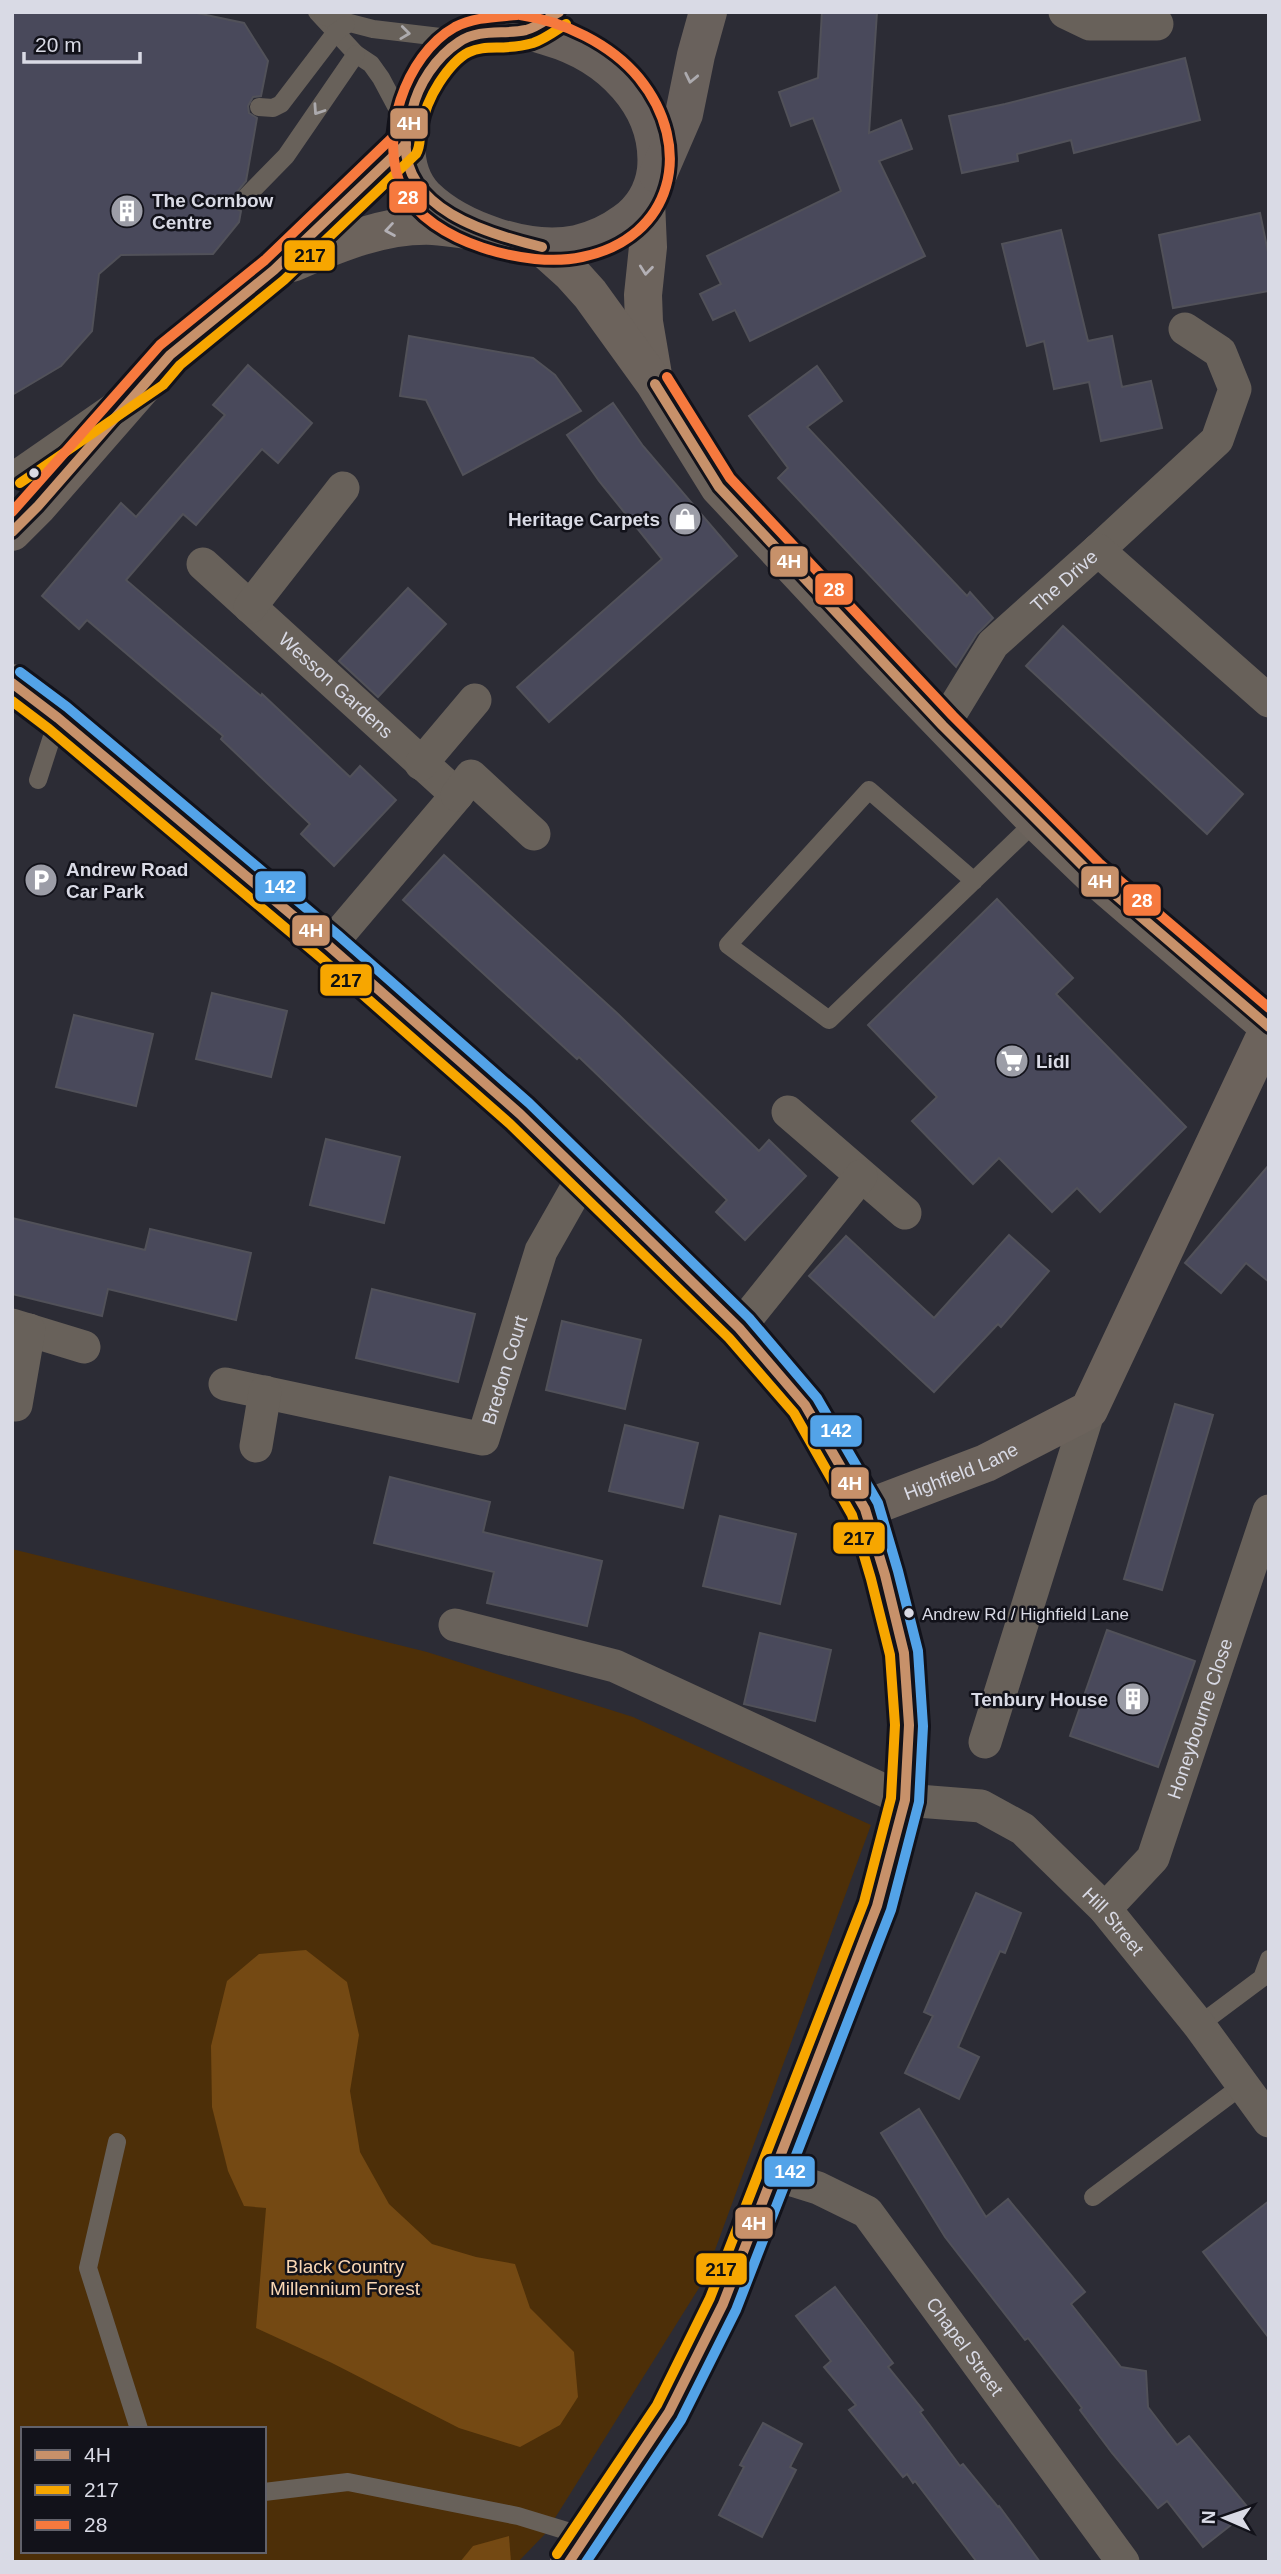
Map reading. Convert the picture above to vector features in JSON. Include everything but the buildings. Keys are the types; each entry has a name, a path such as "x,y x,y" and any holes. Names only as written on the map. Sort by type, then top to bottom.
{"main road":[{"path":"559,12 520,24 471,29 445,51 416,96 405,141 411,172 424,195 444,212 482,232 542,247 577,244 608,234 632,217 650,192 684,114 708,12"},
{"path":"520,24 583,49 626,83 649,121 657,151 650,192"}],"street":[{"path":"1065,12 1090,24 1157,24"},
{"path":"12,531 38,506 170,355 274,270 405,141"},
{"path":"650,192 643,295 644,322 655,384"},
{"path":"274,270 341,243 378,232 432,226 482,232"},
{"path":"542,247 590,293 655,384 719,487 1036,821 1101,882 1269,1027 1089,1410 985,1742"},
{"path":"1098,550 1217,440 1235,389 1220,352 1185,329"},
{"path":"250,607 342,488"},
{"name":"The Drive","path":"943,726 993,644 1098,550 1269,701"},
{"name":"Wesson Gardens","path":"203,564 457,795"},
{"path":"12,683 58,718 328,946 520,1114 739,1328 805,1405 865,1509 904,1653 909,1725 905,1800 877,1906 723,2304 669,2412 578,2549"},
{"path":"421,764 475,700"},
{"path":"328,946 471,776 534,834"},
{"path":"788,1112 905,1213"},
{"path":"739,1328 860,1176"},
{"name":"Bredon Court","path":"225,1384 483,1439 541,1251 583,1177"},
{"path":"16,1405 20,1328 84,1347"},
{"path":"256,1446 265,1392"},
{"name":"Highfield Lane","path":"865,1509 986,1463 1089,1410"},
{"name":"Honeybourne Close","path":"1105,1909 1153,1858 1269,1511"},
{"path":"455,1625 615,1666 905,1800"},
{"name":"Hill Street","path":"905,1800 981,1806 1023,1829 1105,1909 1199,2025 1269,2121"},
{"name":"Chapel Street","path":"773,2174 818,2188 867,2212 1123,2562"}],"lane":[{"path":"320,14 342,27 471,29"},
{"path":"342,27 356,54 371,64 381,78 397,108 405,141"},
{"path":"259,107 273,108 281,104 342,27"},
{"path":"243,200 286,156 356,54"},
{"path":"12,471 153,374"},
{"path":"38,780 58,718"},
{"path":"974,881 869,790 728,945 829,1020 974,881 1036,821"},
{"path":"1199,2025 1262,1978 1269,1959"},
{"path":"1093,2197 1243,2085"},
{"path":"117,2142 88,2268 138,2427"},
{"path":"266,2492 348,2482 518,2516 578,2549"}],"green space":[{"path":"12,1549 427,1652 633,1717 871,1825 704,2280 545,2534 518,2562 12,2562"},
{"name":"Black Country Millennium Forest","path":"306,1950 347,1982 359,2035 350,2091 360,2152 389,2204 432,2244 476,2257 515,2264 530,2308 574,2352 578,2397 560,2425 520,2447 459,2428 332,2363 256,2328 266,2208 244,2206 228,2171 212,2107 211,2046 227,1981 259,1954"},
{"path":"509,2536 511,2562 460,2562 473,2546"}],"transit line":[{"name":"4H","path":"542,247 473,225 432,200 417,183 408,162 406,137 423,81 451,48 475,35 530,29 559,12"},
{"name":"28","path":"517,15 485,18 455,27 437,40 422,57 400,100 395,123 393,147 396,170 403,190 416,208 434,224 482,248 508,255 560,260 582,257 613,247 638,231 655,210 666,186 670,160 667,132 656,105 639,78 615,55 569,29 520,15"},
{"name":"217","path":"20,483 163,385 180,365 284,280 416,154 430,99 451,67 462,57 482,48 533,43 566,24"},
{"name":"28","path":"12,512 160,345 265,260 396,134"},
{"name":"4H","path":"12,532 170,355 274,270 406,144"},
{"name":"28","path":"667,377 730,478 953,716 1099,863 1269,1008"},
{"name":"4H","path":"655,384 719,487 943,726 1090,873 1269,1027"},
{"name":"142","path":"20,672 67,707 338,935 529,1103 749,1318 817,1398 878,1503 918,1651 923,1726 919,1802 891,1910 736,2310 681,2420 586,2562"},
{"name":"4H","path":"12,683 58,718 329,946 520,1114 739,1328 805,1405 865,1509 885,1575 904,1653 909,1725 905,1800 877,1906 723,2304 669,2412 569,2562"},
{"name":"217","path":"12,701 49,729 320,957 510,1124 729,1338 794,1413 852,1515 871,1579 890,1655 895,1725 891,1798 864,1902 710,2298 657,2405 557,2554"}],"place":[{"name":"The Cornbow Centre","path":"127,211"},
{"name":"Heritage Carpets","path":"685,519"},
{"name":"Andrew Road Car Park","path":"41,880"},
{"name":"Lidl","path":"1012,1061"},
{"name":"Andrew Rd / Highfield Lane","path":"909,1613"},
{"name":"Tenbury House","path":"1133,1699"}]}
